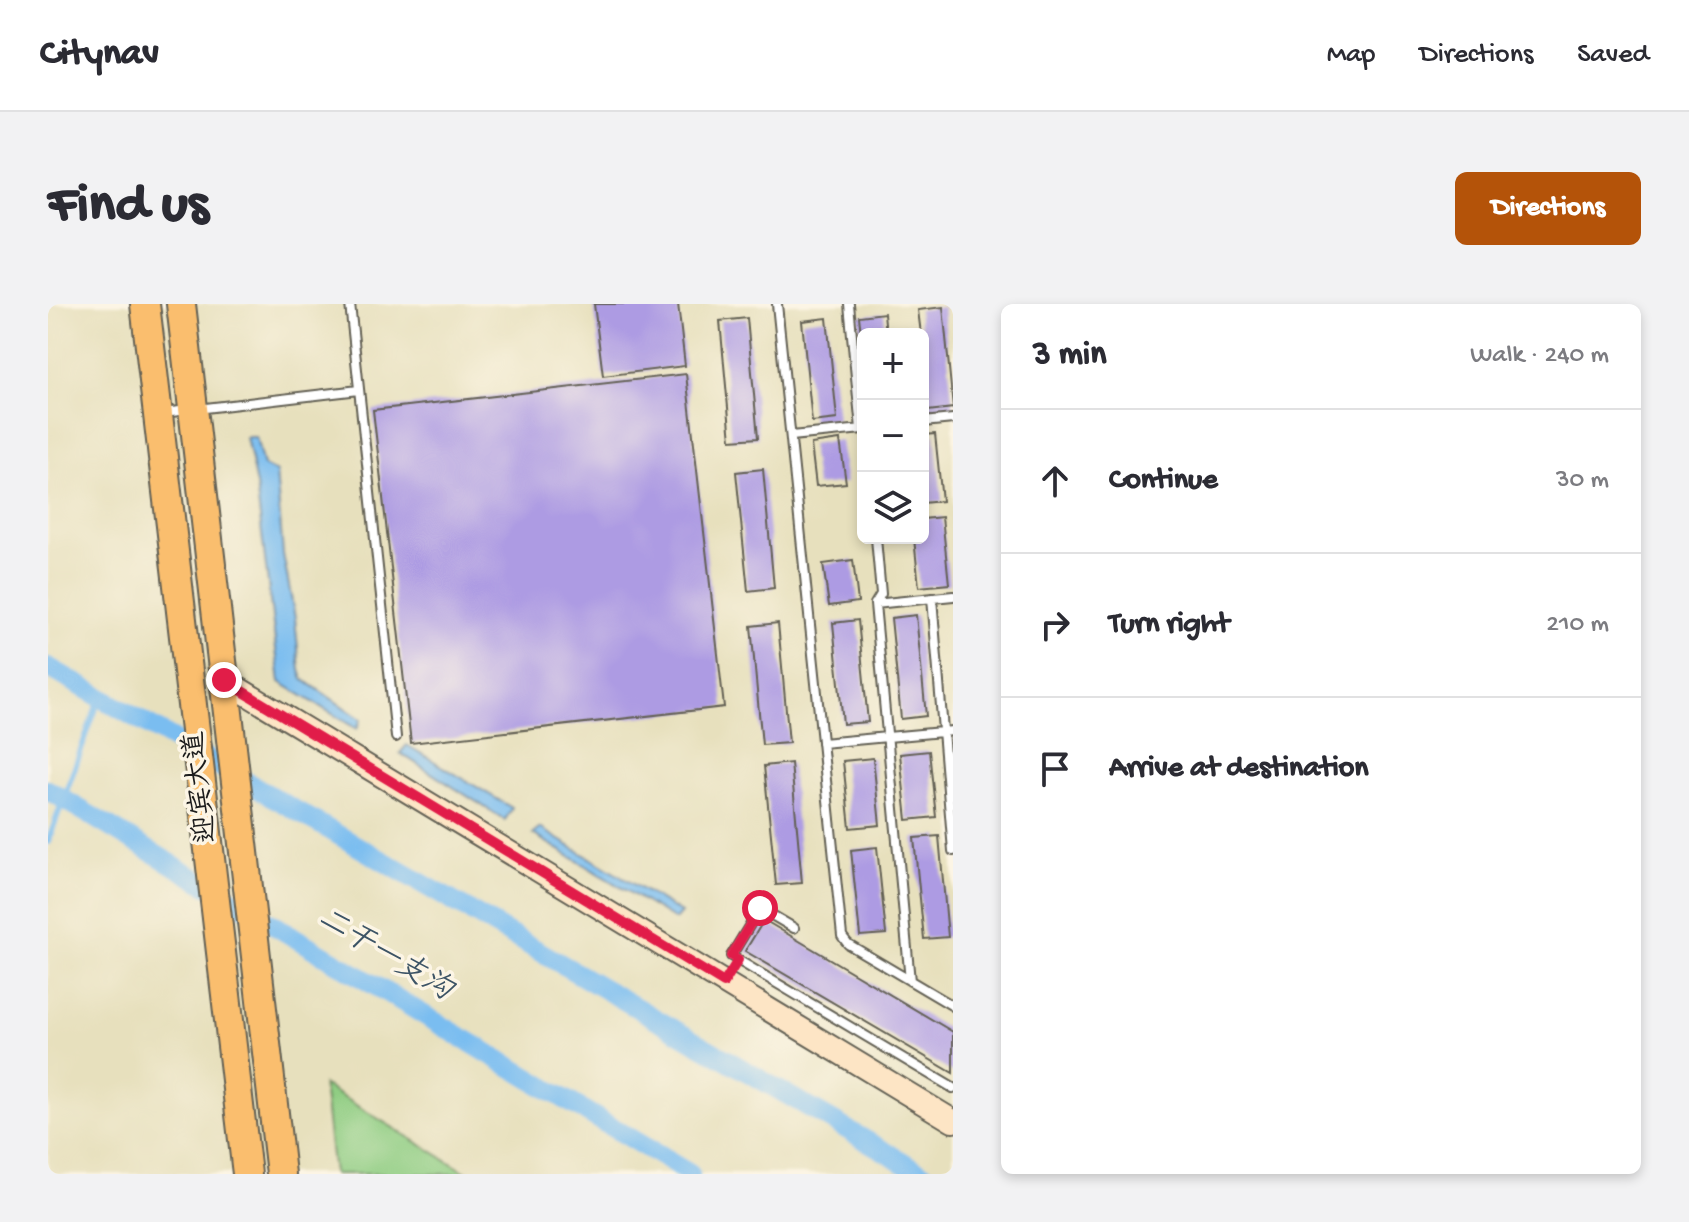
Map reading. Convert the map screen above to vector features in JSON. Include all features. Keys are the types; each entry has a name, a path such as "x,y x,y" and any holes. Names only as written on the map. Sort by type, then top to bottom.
{"highway":[{"name":"迎宾大道","path":"145,304 247,1174"},
{"name":"迎宾大道","path":"181,304 281,1174"}],"main road":[{"path":"224,680 953,1121"}],"lane":[{"path":"350,304 396,737"},
{"path":"777,304 842,936 848,944 953,1006"},
{"path":"849,304 859,400"},
{"path":"158,414 359,390"},
{"path":"929,421 952,419 953,429"},
{"path":"791,436 857,429"},
{"path":"877,544 881,594 875,604 910,981"},
{"path":"875,604 953,596"},
{"path":"932,598 953,851"},
{"path":"822,743 953,731"},
{"path":"794,928 760,908 731,956 953,1088"},
{"path":"724,983 738,960"}],"green space":[{"path":"323,1085 469,1174 333,1174"}],"water":[{"path":"246,437 256,437 263,466 276,472 283,554 303,679 361,719 357,729 280,682 256,485"},
{"path":"407,745 512,808 505,820 400,753"},
{"path":"540,828 681,913 675,920 533,834"}],"building":[{"path":"594,304 678,304 685,366 603,376"},
{"path":"943,307 953,408 929,411 929,328 920,328 918,310"},
{"path":"884,313 885,328 860,328 859,316"},
{"path":"747,318 758,438 731,440 720,321"},
{"path":"827,318 837,419 812,422 802,321"},
{"path":"686,374 724,707 411,743 373,410"},
{"path":"929,434 935,434 942,501 929,502 929,472"},
{"path":"840,440 846,483 816,486 811,444"},
{"path":"763,469 774,588 748,591 736,472"},
{"path":"942,517 949,584 919,587 915,544 929,544 929,518"},
{"path":"853,560 858,602 829,606 823,564"},
{"path":"916,615 926,716 901,719 891,618"},
{"path":"858,620 868,722 843,724 833,623"},
{"path":"778,623 789,743 762,745 751,626"},
{"path":"929,751 936,817 907,820 900,754"},
{"path":"873,758 880,825 850,828 843,761"},
{"path":"791,763 802,883 776,885 764,766"},
{"path":"939,836 948,937 924,939 914,838"},
{"path":"877,847 886,934 860,936 851,850"},
{"path":"764,920 953,1032 953,1073 745,951"}],"waterway":[{"path":"48,667 924,1174"},
{"path":"48,842 100,697"},
{"name":"二干一支沟","path":"48,790 690,1174"}],"route":[{"path":"224,680 724,983 738,960 731,956 760,908"}]}
